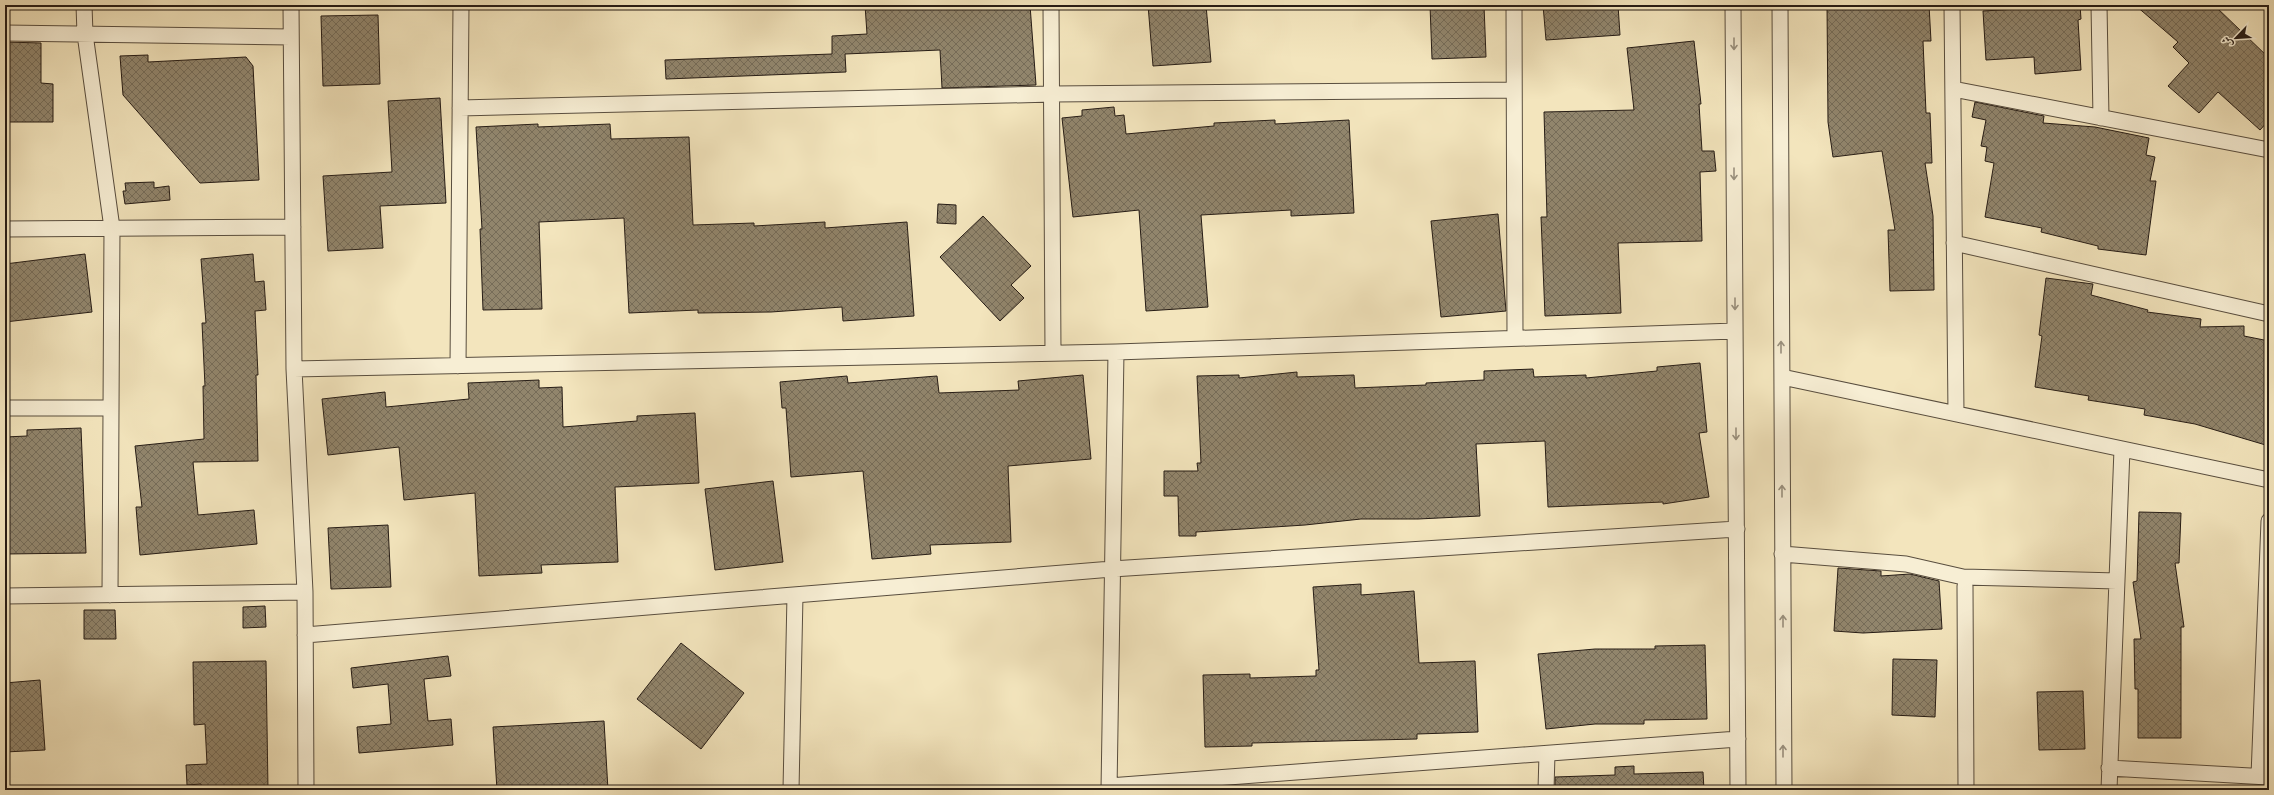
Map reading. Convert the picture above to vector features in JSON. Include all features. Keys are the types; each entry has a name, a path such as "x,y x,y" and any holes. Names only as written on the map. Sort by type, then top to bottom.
{"street":[{"path":"84,5 84,34 112,228 110,595"},
{"path":"291,5 294,369 305,592 306,790"},
{"path":"458,366 461,5"},
{"path":"1051,5 1053,94 1053,353"},
{"path":"1514,5 1515,338"},
{"path":"1733,5 1738,790"},
{"path":"1780,5 1784,790"},
{"path":"1952,5 1956,414"},
{"path":"2099,5 2101,118"},
{"path":"5,33 291,37"},
{"path":"1953,89 2269,150"},
{"path":"460,108 1053,94 1514,90"},
{"path":"5,229 293,227"},
{"path":"1954,243 2269,314"},
{"path":"294,369 1116,352 1735,331"},
{"path":"1116,352 1109,788 1738,739"},
{"path":"1782,377 2269,480"},
{"path":"5,408 111,408"},
{"path":"2108,790 2122,449"},
{"path":"2109,768 2264,776 2269,521"},
{"path":"305,635 1112,569 1737,529"},
{"path":"1782,554 1906,564 1963,577 2117,581"},
{"path":"1965,586 1966,790"},
{"path":"5,596 305,592"},
{"path":"791,790 795,595"},
{"path":"1546,790 1547,754"}],"building":[{"path":"865,5 1030,5 1036,85 942,88 940,50 845,54 846,72 666,79 665,60 832,54 832,36 867,34"},
{"path":"1148,5 1206,5 1211,62 1153,66"},
{"path":"1430,5 1484,5 1486,57 1432,59"},
{"path":"1543,5 1618,5 1620,35 1546,40"},
{"path":"1827,5 1929,5 1931,41 1923,41 1926,113 1930,113 1932,163 1925,163 1933,216 1934,290 1890,291 1888,230 1895,230 1882,151 1833,157 1828,122"},
{"path":"2035,5 2080,5 2081,19 2078,20 2081,70 2035,74 2034,57 1986,60 1983,11 2036,8"},
{"path":"2135,5 2214,5 2269,58 2269,120 2260,130 2218,92 2199,113 2168,86 2189,63 2173,47 2178,42"},
{"path":"378,15 380,84 323,86 321,16"},
{"path":"1694,41 1701,104 1699,104 1702,151 1714,151 1716,171 1700,172 1702,241 1618,243 1621,313 1545,316 1541,217 1547,217 1544,112 1634,110 1627,48"},
{"path":"5,42 41,43 41,83 53,84 53,122 5,122"},
{"path":"148,55 148,62 246,57 253,66 259,180 200,183 123,95 120,56"},
{"path":"440,98 446,203 380,206 383,248 328,251 323,176 392,172 388,101"},
{"path":"1975,102 2044,116 2043,123 2095,127 2149,138 2146,155 2155,157 2150,181 2156,181 2146,255 2098,249 2098,246 2041,232 2042,228 1985,217 1994,163 1985,161 1987,147 1981,146 1986,120 1972,117"},
{"path":"1114,107 1115,116 1124,115 1126,134 1214,126 1214,123 1275,120 1275,124 1349,120 1354,213 1291,216 1291,210 1201,215 1208,307 1146,311 1139,210 1073,217 1062,118 1082,116 1082,110"},
{"path":"538,124 538,127 610,124 611,139 689,137 693,225 754,223 754,226 825,222 825,228 907,222 914,316 843,321 842,307 771,312 698,313 698,310 629,313 624,218 539,222 542,309 483,310 480,229 482,229 476,127"},
{"path":"154,182 154,188 169,186 170,200 125,204 123,191 126,191 125,183"},
{"path":"938,204 956,205 956,224 937,223"},
{"path":"1498,214 1506,311 1441,317 1431,221"},
{"path":"983,216 1031,266 1011,285 1024,298 1000,321 940,257"},
{"path":"85,254 92,312 5,322 5,264"},
{"path":"253,254 255,282 264,281 266,310 255,311 258,375 256,375 258,461 193,462 198,515 254,510 257,544 140,555 136,507 142,507 135,446 204,439 203,386 205,386 202,323 206,323 201,259"},
{"path":"2046,278 2093,284 2091,295 2148,310 2147,312 2201,319 2200,327 2244,326 2244,336 2269,341 2269,446 2195,424 2144,415 2145,409 2088,400 2089,396 2035,387 2042,336 2039,335"},
{"path":"1700,363 1707,432 1699,433 1709,497 1663,504 1663,502 1548,507 1545,441 1476,444 1480,516 1418,519 1361,519 1305,525 1196,532 1196,536 1179,536 1178,496 1164,496 1164,471 1198,471 1197,463 1201,463 1197,376 1239,375 1239,378 1297,372 1297,377 1354,375 1355,388 1426,385 1426,383 1484,380 1484,371 1533,369 1534,377 1586,375 1586,378 1657,371 1657,367"},
{"path":"1083,375 1091,459 1008,466 1011,542 930,545 931,554 872,559 863,471 791,477 786,408 782,408 780,382 847,376 848,383 937,376 939,393 1019,390 1018,381"},
{"path":"539,380 539,388 562,387 563,427 637,421 637,416 695,413 699,483 615,487 618,562 541,565 542,573 479,576 475,493 404,500 399,447 328,455 322,399 385,392 386,407 469,399 468,383"},
{"path":"81,428 86,553 5,554 5,437 27,436 27,430"},
{"path":"773,481 783,562 715,570 705,489"},
{"path":"2139,512 2181,513 2179,563 2175,563 2184,627 2181,627 2181,738 2138,738 2138,689 2135,689 2134,639 2141,639 2133,582 2137,581"},
{"path":"388,525 391,587 331,589 328,528"},
{"path":"1838,568 1881,571 1881,576 1910,574 1939,581 1942,629 1863,633 1834,631"},
{"path":"1361,584 1361,595 1414,591 1419,663 1475,661 1478,732 1417,734 1417,739 1252,743 1252,746 1205,747 1203,675 1250,674 1250,678 1316,676 1316,670 1319,670 1313,587"},
{"path":"265,606 266,627 243,628 243,607"},
{"path":"84,610 115,610 116,639 84,639"},
{"path":"681,643 744,693 701,749 637,699"},
{"path":"1705,645 1707,719 1644,720 1644,724 1595,724 1546,729 1538,654 1595,649 1655,649 1655,646"},
{"path":"448,656 451,676 424,679 428,721 451,719 453,745 359,753 357,727 391,724 388,684 353,688 351,668"},
{"path":"1893,659 1937,660 1935,717 1892,715"},
{"path":"266,661 268,790 201,790 201,784 187,785 186,765 207,764 205,724 194,725 193,662"},
{"path":"40,680 45,750 5,752 5,683"},
{"path":"2083,691 2085,749 2039,750 2037,692"},
{"path":"604,721 608,790 497,790 493,727"},
{"path":"1634,766 1634,774 1703,772 1704,790 1555,790 1555,777 1615,775 1615,767"}]}
